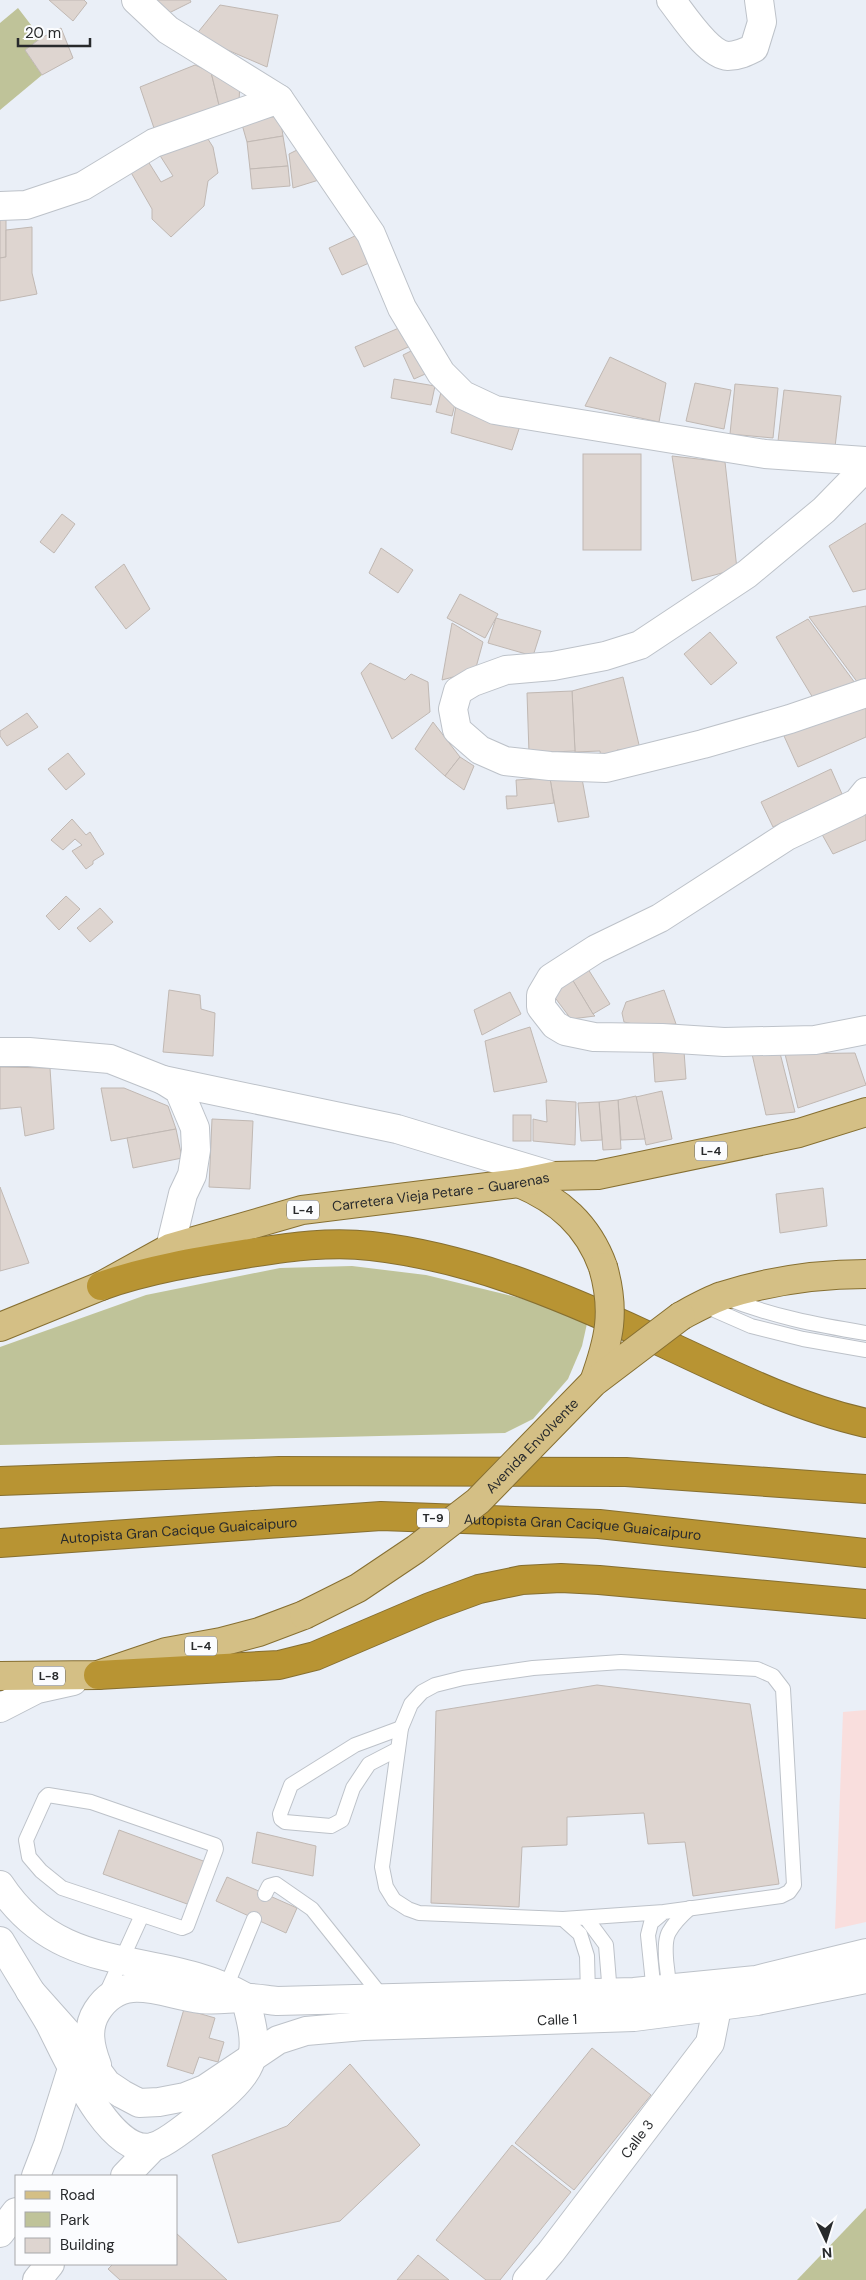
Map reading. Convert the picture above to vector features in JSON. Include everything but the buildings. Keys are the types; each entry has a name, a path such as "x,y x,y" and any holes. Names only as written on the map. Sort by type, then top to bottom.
{"highway":[{"path":"101,1286 136,1274 223,1257 304,1245 369,1246 429,1256 497,1273 568,1299 799,1403 866,1423"},
{"path":"0,1480 279,1471 596,1472 866,1489"},
{"name":"Autopista Gran Cacique Guaicaipuro","path":"0,1543 381,1516 599,1524 866,1553"},
{"path":"98,1675 279,1665 315,1656 430,1607 479,1589 522,1580 561,1578 599,1580 866,1604"}],"main road":[{"name":"Carretera Vieja Petare - Guarenas","path":"0,1327 101,1286 170,1248 302,1210 519,1183 553,1176 598,1175 799,1133 866,1112"},
{"path":"519,1183 562,1206 598,1250 607,1280 610,1324 607,1346 594,1382"},
{"name":"Avenida Envolvente","path":"0,1676 98,1675 166,1652 221,1642 259,1632 304,1615 358,1588 416,1550 478,1501 594,1382 701,1306 784,1280 822,1274 866,1274"}],"street":[{"path":"136,0 168,30 279,99 371,234 402,308 440,373 463,395 494,410 765,454 866,460"},
{"path":"671,0 701,38 715,51 727,56 740,54 754,48 762,22 760,0"},
{"path":"0,206 26,205 83,186 154,143 279,99"},
{"path":"866,467 824,510 747,574 640,645 605,656 553,666 506,670 481,679 458,691 453,709 457,730 480,750 506,761 550,766 606,768 703,744 790,719 866,693"},
{"path":"866,792 857,802 787,836 660,918 596,949 551,978 541,995 541,1007 546,1016 565,1031 594,1038 662,1038 724,1042 815,1040 866,1030"},
{"path":"0,1052 29,1052 110,1059 163,1080 397,1128 553,1176"},
{"path":"163,1080 179,1090 195,1128 196,1150 192,1175 183,1194 170,1248"},
{"path":"0,1708 37,1690 98,1675"},
{"path":"0,1885 36,1925 56,1939 74,1948 115,1960 204,1979 231,1995 254,2035 252,2059 233,2087 181,2130 153,2147 126,2175"},
{"path":"0,1941 30,1991 83,2061 107,2084 139,2102 159,2102 185,2097 205,2089 252,2059"},
{"name":"Calle 1","path":"796,1983 866,1953"},
{"name":"Calle 1","path":"252,2059 278,2040 306,2031 363,2026 541,2021 665,2001 716,1996 796,1983 866,1979"},
{"path":"36,2175 83,2061 98,2009 117,1990 135,1987 201,1999 231,1995"},
{"name":"Calle 1","path":"231,1995 277,2002 599,1994 665,2001"},
{"name":"Calle 3","path":"527,2280 563,2236 710,2043 716,1996"},
{"path":"83,2061 95,2109 132,2144 153,2147"},
{"path":"0,2233 15,2213"},
{"path":"37,2280 49,2265"}],"lane":[{"path":"701,1306 757,1310 782,1317 866,1333"},
{"path":"701,1306 751,1326 803,1339 866,1350"},
{"path":"622,1662 757,1669 773,1676 783,1689 794,1885 789,1892 781,1896 664,1912 586,1918 562,1919 419,1913 394,1900 386,1887 382,1867 401,1728 411,1704 422,1692 436,1685 463,1678 533,1668 622,1662"},
{"path":"398,1749 369,1764 353,1788 342,1820 337,1825 294,1823 285,1822 281,1819 280,1814 291,1785 355,1745 401,1728"},
{"path":"48,1795 92,1802 215,1845 216,1849 187,1926 182,1928 142,1915 62,1888 37,1867 26,1850 26,1840 48,1795"},
{"path":"265,1894 269,1886 276,1884 312,1909 384,1999"},
{"path":"665,2001 668,1934 680,1917 690,1908"},
{"path":"664,1912 651,1923 648,1935 665,2001"},
{"path":"98,2009 115,1960 142,1915"},
{"path":"586,1918 606,1946 599,1994"},
{"path":"231,1995 254,1919"},
{"path":"562,1919 580,1934 599,1994"}],"shaded area":[{"path":"866,1710 866,1922 835,1929 843,1712"}],"green space":[{"path":"18,8 41,38 25,50 42,75 0,110 0,23"},
{"path":"352,1266 426,1275 520,1298 588,1319 582,1346 568,1379 533,1419 505,1433 0,1445 0,1347 146,1295 280,1268"},
{"path":"866,2208 866,2280 797,2280"}]}
